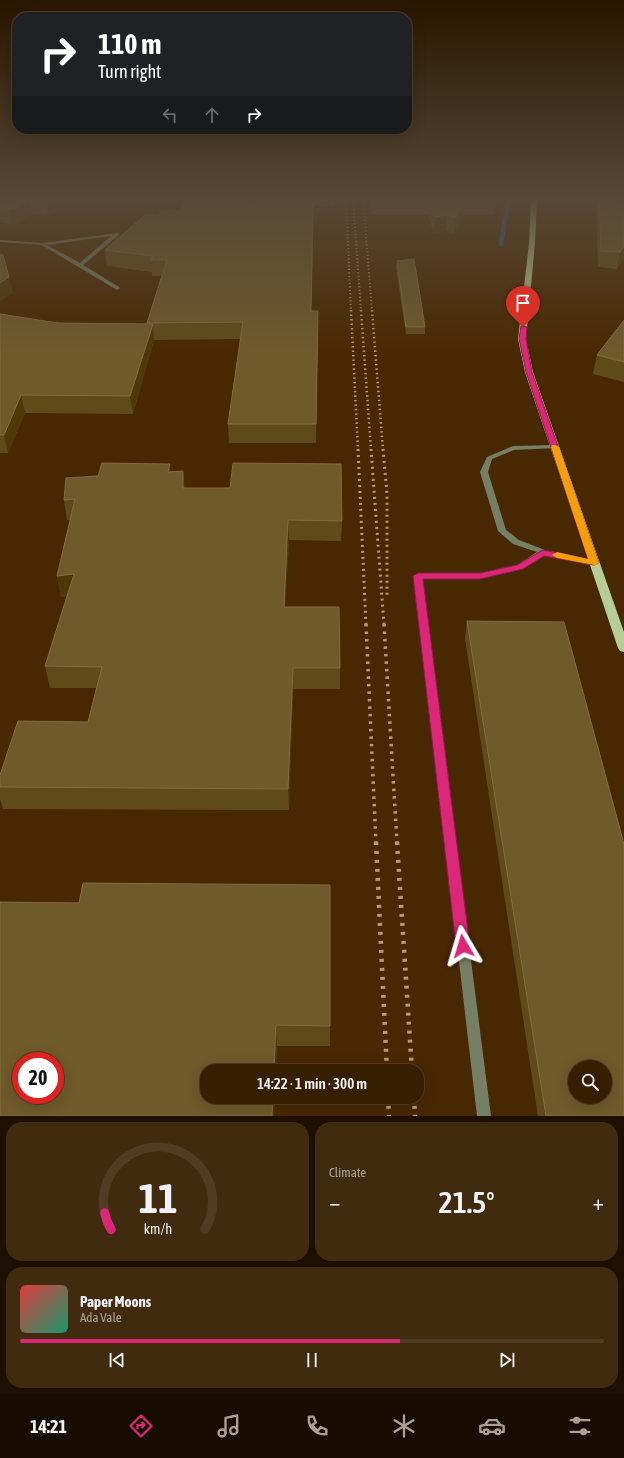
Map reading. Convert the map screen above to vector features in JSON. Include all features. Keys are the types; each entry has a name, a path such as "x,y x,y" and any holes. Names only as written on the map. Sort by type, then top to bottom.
{"main road":[{"path":"531,251 522,339 529,372 624,648"}],"street":[{"path":"55,251 117,288"},
{"path":"80,265 97,251"},
{"path":"555,447 513,448 488,458 484,472 502,531 516,542 543,552 594,563"},
{"path":"484,1116 418,576 480,576 520,567 543,552"}],"building":[{"path":"114,251 312,251 311,311 318,311 316,424 228,424 243,322 147,323 167,260 151,260 153,256"},
{"path":"0,254 3,255 9,277 0,283"},
{"path":"414,259 425,327 406,327 397,261"},
{"path":"0,314 58,323 153,324 130,396 21,395 4,435 0,435"},
{"path":"624,320 624,362 597,355"},
{"path":"102,463 170,464 168,472 183,471 183,488 230,488 233,463 341,464 342,521 288,520 284,607 339,607 340,668 293,668 288,789 0,787 0,775 18,721 88,722 102,667 45,666 74,574 57,576 75,499 64,500 66,478 98,476"},
{"path":"467,621 564,622 624,844 624,1116 546,1116"},
{"path":"83,883 330,885 330,1026 276,1025 274,1064 200,1064 200,1104 273,1104 272,1116 0,1116 0,902 79,903"}],"railway":[{"path":"348,251 351,311"},
{"path":"357,251 361,311"},
{"path":"367,251 372,311"},
{"path":"351,310 358,450"},
{"path":"361,310 371,450"},
{"path":"372,310 383,450"},
{"path":"358,449 366,625"},
{"path":"371,449 384,625"},
{"path":"383,449 387,494 387,595"},
{"path":"366,624 376,843"},
{"path":"384,624 397,843"},
{"path":"376,842 387,1064"},
{"path":"397,842 412,1064"},
{"path":"388,1104 389,1116"},
{"path":"414,1104 415,1116"}],"slow traffic":[{"path":"555,447 594,563 557,555"}],"route":[{"path":"463,946 418,576 480,576 520,567 543,552 594,563 529,372 522,339 523,327"}]}
